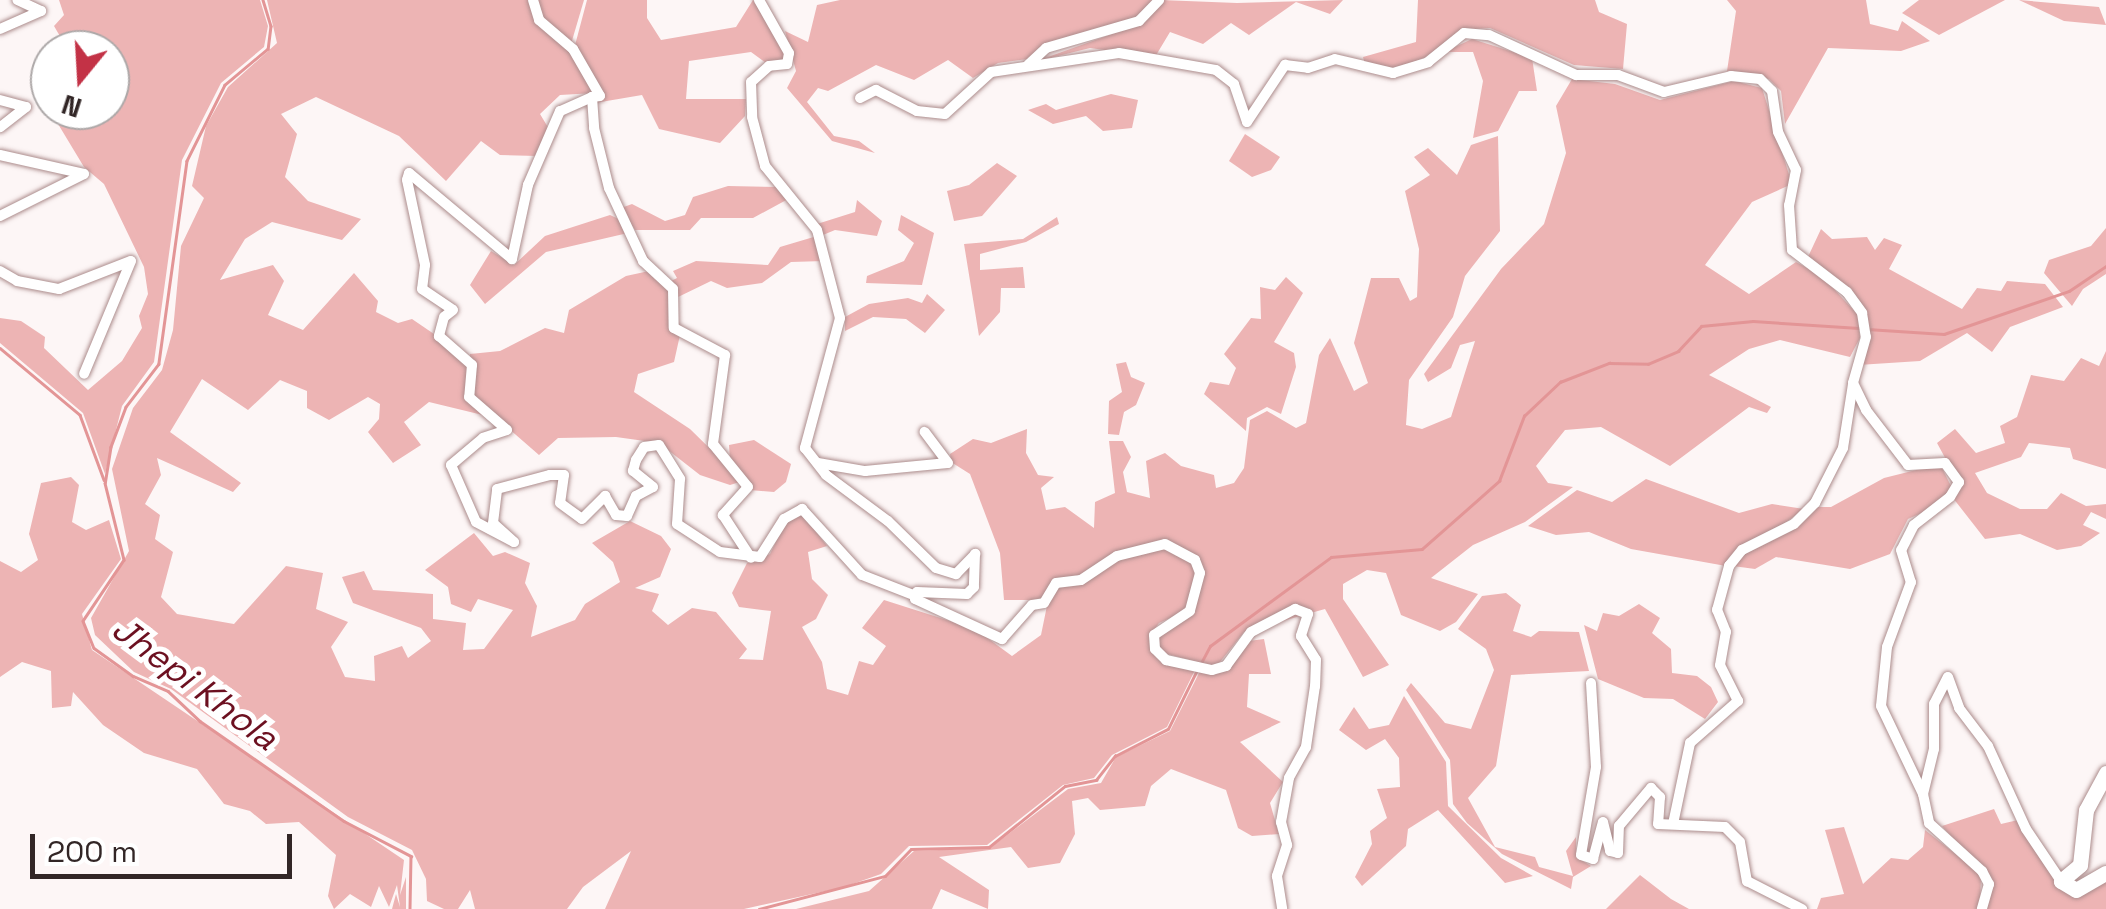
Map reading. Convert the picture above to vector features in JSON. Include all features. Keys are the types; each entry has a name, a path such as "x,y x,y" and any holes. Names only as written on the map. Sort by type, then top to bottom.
{"main road":[{"path":"2106,773 2086,810 2080,865 2061,881 2076,890 2106,873"}],"street":[{"path":"0,30 41,11 18,0"},
{"path":"533,0 539,20 583,63 600,96 560,111 528,184 512,259 410,172 406,180 425,265 422,289 453,310 444,317 439,336 472,365 469,396 507,430 492,432 456,458 454,476 476,522 514,542 494,522 497,489 564,475 558,493 569,510 587,518 605,496 622,518 636,496 653,487 633,471 636,460 644,447 659,446 680,479 677,524 720,552 752,559 770,546 784,519 802,508 845,562 882,586 916,596 968,594 978,559 966,558 965,570 956,574 936,568 813,460 806,434 840,318 817,230 765,166 752,118 751,82 769,66 787,64 789,53 759,0"},
{"path":"1028,65 1046,48 1139,21 1159,0"},
{"path":"860,98 876,90 916,111 945,114 991,72 1099,52 1200,65 1234,84 1247,122 1286,65 1308,68 1335,59 1393,72 1428,62 1464,33 1488,34 1576,74 1618,76 1664,92 1731,76 1760,79 1772,91 1778,132 1796,170 1789,205 1792,250 1847,292 1862,313 1866,336 1853,383 1843,448 1815,503 1794,524 1742,550 1729,566 1717,610 1726,632 1720,666 1738,701 1690,743 1673,824"},
{"path":"592,97 616,208 642,261 673,289 674,328 725,355 713,444 748,487 723,516 752,559"},
{"path":"0,100 26,106 0,127"},
{"path":"0,155 84,174 0,216"},
{"path":"0,271 16,281 59,289 132,261 84,374"},
{"path":"1853,383 1908,465 1945,463 1958,482 1950,497 1914,525 1902,550 1911,582 1886,647 1882,685 1886,723 1924,794 1929,823 1982,871 1989,884 1982,909"},
{"path":"813,460 865,471 948,463 924,432"},
{"path":"916,596 930,608 1002,638 1032,604 1044,603 1056,583 1082,580 1116,556 1165,544 1195,560 1200,573 1190,611 1154,635 1155,649 1166,660 1212,670 1226,666 1251,632 1295,609 1308,614 1301,636 1316,660 1315,686 1306,747 1289,778 1281,822 1287,845 1278,869 1282,909"},
{"path":"1924,794 1934,748 1934,704 1948,677 1959,708 1988,746 2026,829 2061,881"},
{"path":"1591,683 1596,767 1581,855 1593,859 1603,822 1610,851 1618,853 1619,826 1651,788 1660,796 1655,820 1726,827 1740,842 1748,881 1802,909"}],"shaded area":[{"path":"59,0 260,0 268,26 264,47 221,83 182,160 154,362 122,406 105,474 83,413 0,343 0,318 21,321 45,337 44,348 88,390 122,361 142,328 139,316 148,294 144,267 104,184 84,167 62,130 130,130 130,30 56,30 54,26 64,15"},
{"path":"267,0 531,0 536,21 570,50 595,93 560,95 540,114 549,129 537,156 500,155 481,141 446,181 399,136 316,97 281,114 297,134 285,177 308,201 361,219 342,240 272,222 245,239 220,280 273,265 284,281 268,315 303,330 354,273 378,301 376,312 398,323 412,319 456,349 469,366 465,396 495,418 429,402 404,422 421,445 393,463 368,432 379,419 380,404 368,397 329,420 307,408 307,391 280,380 248,410 202,379 170,432 241,483 233,492 157,458 161,475 145,504 160,515 155,539 173,552 161,597 177,614 234,624 286,566 323,573 316,609 348,622 331,647 345,677 375,681 374,656 402,646 408,658 431,641 421,628 353,603 342,577 364,571 373,590 433,594 433,619 466,623 463,650 484,649 513,610 478,599 471,612 451,604 448,587 425,570 474,533 493,556 505,552 530,563 525,583 537,606 531,637 575,620 585,604 620,582 613,562 592,543 630,521 661,536 671,549 660,577 635,588 659,594 652,611 668,625 692,608 716,612 747,649 739,659 763,660 771,611 739,607 732,593 747,563 770,554 786,521 801,512 827,546 808,552 812,579 828,595 816,619 802,627 822,662 827,689 848,695 859,661 873,665 886,646 862,628 884,600 975,629 1012,656 1041,635 1050,591 1117,557 1166,547 1193,561 1198,572 1188,610 1159,623 1150,636 1150,650 1164,663 1195,670 1167,727 1112,755 1094,778 1063,785 987,845 909,846 881,874 844,887 744,909 605,909 631,851 583,887 567,909 475,909 470,890 458,909 444,909 427,901 426,879 412,850 348,817 171,689 134,672 95,635 91,618 129,551 112,469 133,408 162,370 173,330 181,246 204,198 192,186 206,126 228,87 277,43"},
{"path":"535,0 584,0 571,44 541,18"},
{"path":"587,0 647,0 647,18 661,40 736,27 753,0 783,43 785,62 766,63 751,52 689,61 686,99 746,99 745,116 720,143 659,129 642,95 595,103 601,96 574,49"},
{"path":"840,0 1156,0 1146,14 1121,25 1059,40 1028,59 998,63 973,78 948,60 914,80 876,65 828,91 818,88 807,102 834,136 859,141 875,153 832,141 787,88 796,71 785,31 808,42 817,5"},
{"path":"1161,0 1343,0 1330,14 1296,2 1249,35 1231,23 1203,44 1170,32 1155,57 1090,48 1034,62 1140,24"},
{"path":"1418,0 1595,0 1599,12 1627,24 1623,69 1574,65 1490,28 1461,30 1426,57 1393,70 1365,65 1363,57 1416,42"},
{"path":"1727,0 1866,0 1870,24 1898,31 1902,21 1930,41 1901,51 1828,48 1785,124 1781,91 1769,79 1727,71 1736,11"},
{"path":"1919,0 2005,0 1939,35 1902,13"},
{"path":"2019,0 2099,7 2106,25 2064,21"},
{"path":"1472,39 1532,58 1537,91 1519,91 1498,131 1473,138 1483,81 1473,52 1444,52"},
{"path":"1572,79 1615,84 1660,100 1734,81 1762,88 1792,184 1752,202 1705,265 1749,294 1796,262 1822,276 1858,315 1860,338 1850,357 1780,340 1749,349 1709,375 1771,407 1767,413 1749,407 1670,466 1601,427 1565,430 1536,466 1548,483 1573,487 1525,522 1473,545 1431,578 1478,594 1456,622 1440,631 1401,615 1386,573 1367,570 1343,584 1343,599 1389,665 1363,677 1325,609 1244,632 1216,667 1160,652 1159,633 1187,618 1200,565 1161,541 1082,578 1053,580 1042,600 1004,600 1000,553 970,474 951,462 950,454 973,439 991,443 1027,429 1026,453 1038,475 1054,477 1041,488 1046,510 1065,507 1094,528 1095,502 1115,493 1109,441 1123,441 1131,457 1123,472 1127,492 1150,498 1146,461 1165,453 1181,466 1214,475 1216,488 1234,483 1244,468 1250,420 1267,411 1296,428 1306,423 1319,355 1330,338 1354,391 1368,383 1354,343 1371,278 1399,278 1410,301 1417,297 1419,249 1405,191 1430,175 1414,157 1428,148 1457,175 1471,145 1498,136 1500,231 1465,276 1453,317 1409,380 1406,425 1422,429 1451,417 1475,341 1460,345 1451,368 1428,382 1424,374 1501,269 1544,224 1566,153 1556,106"},
{"path":"1111,94 1138,100 1132,128 1103,131 1086,116 1053,124 1028,110 1046,104 1056,110"},
{"path":"1245,134 1280,157 1271,170 1252,177 1229,161"},
{"path":"997,163 1017,176 982,216 954,221 947,191 969,185"},
{"path":"728,186 782,187 790,198 753,218 701,218 690,230 635,230 621,208 632,204 665,221 685,215 693,197"},
{"path":"857,200 882,221 877,236 835,230 823,235 817,224 855,212"},
{"path":"610,215 623,221 628,233 546,252 485,304 470,285 491,251 514,265 545,236"},
{"path":"901,215 934,233 922,285 866,283 867,276 904,261 914,243 898,230"},
{"path":"1057,217 1059,224 1026,242 980,254 980,270 1023,267 1025,288 1001,288 1000,312 979,336 964,244 1023,239"},
{"path":"2106,228 2106,274 2083,289 2072,306 2044,273 2049,260 2091,246"},
{"path":"1821,229 1832,239 1867,237 1875,250 1884,238 1902,245 1889,269 1962,309 1977,288 2001,291 2007,281 2045,284 2063,307 2010,327 1992,352 1967,333 1920,361 1858,365 1864,311 1807,259"},
{"path":"817,236 824,261 791,262 762,283 727,288 711,281 676,298 665,284 677,278 673,271 696,261 768,265 780,247"},
{"path":"649,271 672,290 680,335 674,362 638,374 634,392 690,429 743,481 730,485 700,475 659,443 616,437 558,438 539,455 470,395 470,354 500,351 545,328 564,333 569,310 626,276"},
{"path":"1286,277 1303,293 1274,342 1294,353 1296,367 1281,414 1267,407 1247,418 1246,431 1204,394 1210,382 1229,385 1236,368 1224,354 1251,318 1261,319 1260,287 1275,290"},
{"path":"927,294 945,310 925,333 906,319 873,317 845,331 845,317 869,304 908,298 922,303"},
{"path":"2106,351 2106,469 2073,459 2070,448 2029,443 2021,457 1975,473 1987,493 2020,509 2047,509 2061,493 2086,506 2106,504 2106,519 2091,512 2083,525 2100,533 2081,546 2057,550 2020,534 1985,539 1953,498 1961,487 1937,443 1955,429 1976,453 2005,443 2000,426 2017,417 2031,375 2064,381 2081,358 2099,366"},
{"path":"1126,362 1131,377 1145,383 1136,405 1124,412 1119,435 1108,434 1109,401 1122,392 1116,364"},
{"path":"754,440 791,464 786,482 774,492 750,490 730,461 729,445"},
{"path":"1940,464 1952,488 1935,507 1908,519 1890,554 1850,569 1776,557 1755,569 1733,566 1744,551 1816,507 1831,507 1884,478"},
{"path":"71,477 79,485 72,522 86,530 109,520 121,559 82,614 92,650 404,860 400,895 406,877 406,909 392,909 396,894 400,907 397,885 389,907 379,886 371,907 350,894 334,909 328,896 336,855 299,822 266,824 250,811 224,804 197,769 144,753 103,725 73,692 71,706 52,708 51,671 22,662 0,677 0,561 21,572 38,560 29,534 41,483"},
{"path":"1646,479 1739,513 1772,504 1804,509 1726,566 1631,549 1589,532 1556,535 1528,526 1577,490 1612,502"},
{"path":"1506,593 1521,605 1513,631 1531,637 1539,631 1579,632 1589,671 1511,675 1496,766 1468,798 1495,847 1535,857 1539,867 1573,876 1566,851 1576,837 1576,857 1591,866 1573,877 1571,889 1502,854 1467,823 1453,804 1450,760 1406,690 1411,683 1445,723 1471,729 1494,670 1486,649 1458,629 1482,596"},
{"path":"1639,604 1660,618 1652,633 1671,649 1672,673 1697,676 1711,687 1718,702 1705,719 1673,699 1644,698 1598,679 1584,625 1597,631 1603,613 1619,616"},
{"path":"1264,639 1271,674 1249,674 1247,707 1281,722 1240,742 1283,782 1270,803 1279,834 1252,836 1238,828 1226,790 1171,769 1151,786 1145,806 1100,810 1088,798 1072,801 1075,834 1060,863 1028,868 1011,847 939,857 989,890 988,909 941,889 932,909 796,909 869,891 914,851 990,848 1068,789 1101,783 1116,757 1170,731 1200,671 1228,670 1241,642"},
{"path":"1404,696 1446,762 1448,806 1501,858 1533,876 1505,883 1438,810 1408,829 1406,846 1362,886 1355,877 1372,844 1370,831 1387,818 1377,789 1400,787 1399,758 1385,739 1366,750 1339,730 1354,707 1369,729 1389,725"},
{"path":"1994,809 2001,824 2018,820 2063,891 2106,877 2106,909 1985,909 1991,883 1942,826"},
{"path":"1844,827 1863,884 1891,858 1908,860 1923,847 1925,830 1981,874 1980,909 1817,909 1821,898 1844,894 1825,830"},
{"path":"1640,875 1671,899 1689,909 1606,909"}],"waterway":[{"name":"Jhepi Khola","path":"263,0 271,26 268,49 225,85 187,161 159,364 126,407 111,447 105,483 124,560 83,621 94,648 133,676 168,691 200,721 344,821 411,856 410,909"},
{"path":"1867,329 1944,334 2069,291 2106,266"},
{"path":"1201,663 1210,646 1331,557 1422,549 1499,481 1524,416 1560,382 1609,363 1648,364 1678,351 1701,326 1753,321 1859,328"},
{"path":"0,348 80,415 104,480"},
{"path":"759,909 885,876 911,849 989,847 1065,786 1096,780 1115,756 1168,729 1197,670"}]}
